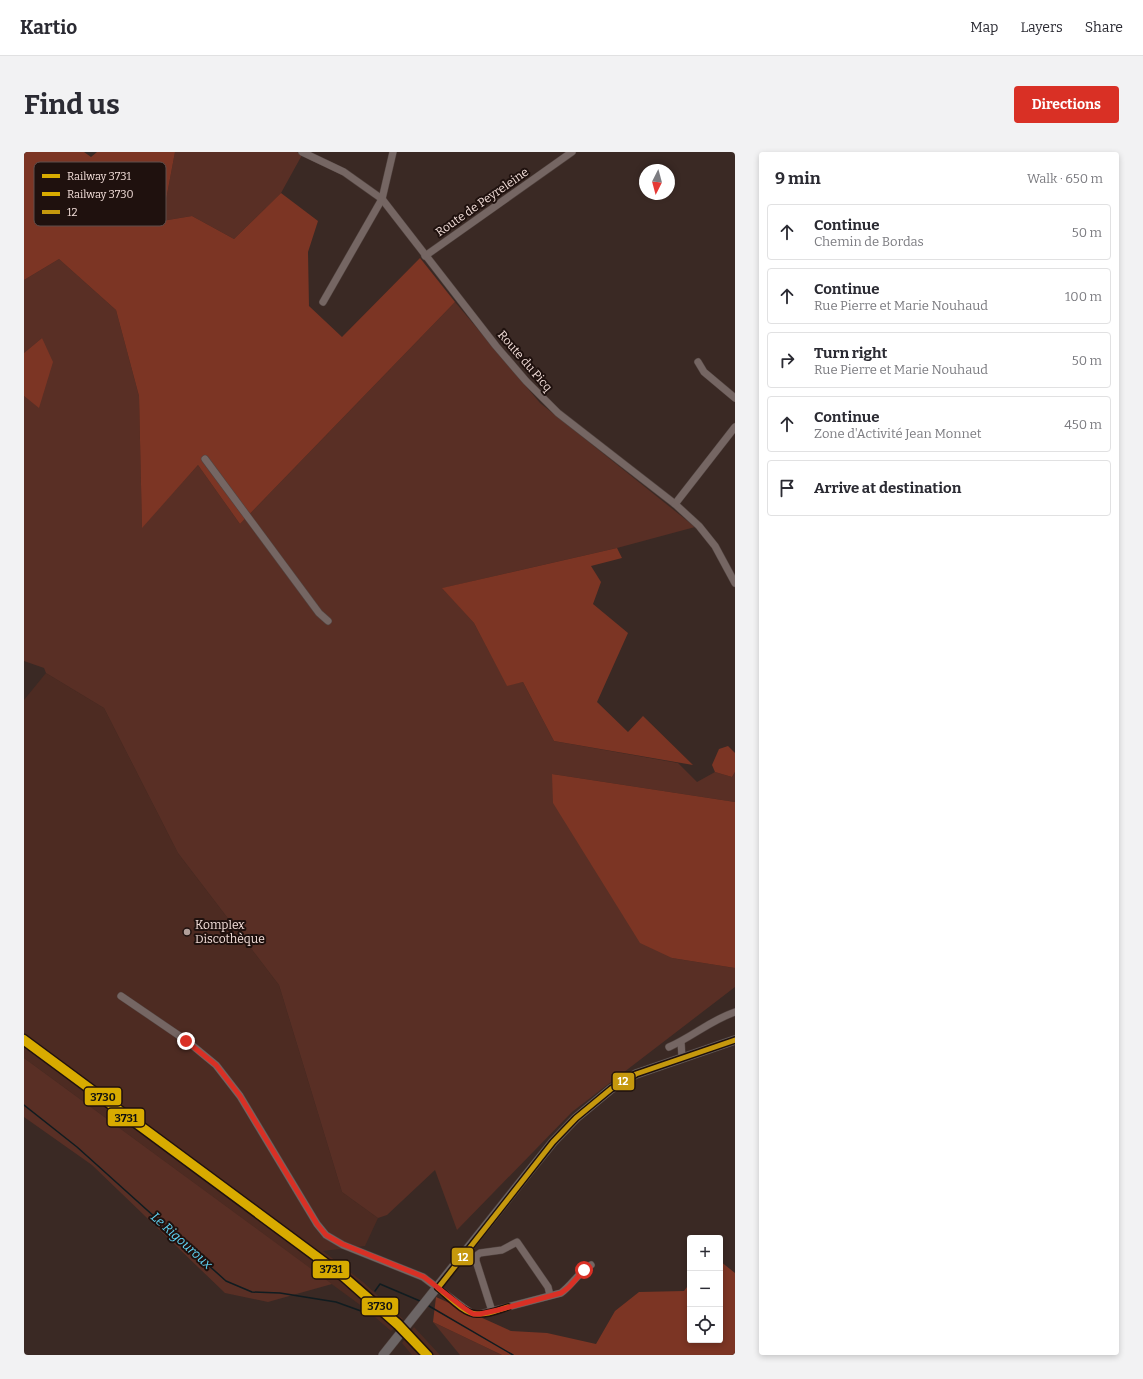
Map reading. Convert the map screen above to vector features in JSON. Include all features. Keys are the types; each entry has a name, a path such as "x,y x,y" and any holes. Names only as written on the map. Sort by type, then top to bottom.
{"main road":[{"path":"384,1355 553,1142 576,1118 611,1089 636,1074 735,1040"}],"street":[{"name":"Route du Picq","path":"302,152 344,172 382,199 496,346 541,397 675,504 705,532 715,546 735,583"},
{"path":"323,302 382,199 393,152"},
{"name":"Route de Peyreleine","path":"425,256 572,152"},
{"path":"698,362 704,372 735,398"},
{"path":"675,504 735,427"},
{"path":"205,459 319,613 328,621"},
{"path":"121,996 186,1041 216,1065 240,1096 317,1224 326,1235 342,1244 424,1277 473,1314 480,1314 561,1293 591,1265"},
{"path":"669,1048 723,1016 735,1012"},
{"path":"681,1042 682,1057"},
{"path":"492,1311 476,1256 480,1253 502,1250 517,1242 548,1287 550,1295"}],"shaded area":[{"path":"24,152 84,152 91,157 97,152 175,152 166,200 166,162 34,162 34,226 166,226 166,220 192,216 234,239 281,193 318,221 308,252 309,306 342,337 420,258 455,302 240,524 198,465 142,528 139,396 116,310 59,259 24,280"},
{"path":"175,152 297,152 302,155 281,193 234,239 192,216 166,220 166,200"},
{"path":"59,259 116,310 139,396 142,527 198,465 240,524 455,302 540,403 695,527 617,548 443,588 474,623 507,685 523,682 554,741 678,763 697,782 715,772 732,777 735,772 735,802 552,774 672,958 735,968 735,987 572,1112 457,1230 435,1170 387,1215 378,1218 342,1192 279,985 178,853 104,708 46,673 44,668 24,661 24,396 39,407 42,338 24,353 24,280"},
{"path":"42,338 53,362 39,408 24,396 24,353"},
{"path":"617,548 622,558 591,566 601,582 593,604 628,633 597,702 628,732 643,716 693,765 554,741 523,682 507,686 474,623 442,588"},
{"path":"46,673 104,708 178,853 279,985 342,1192 378,1218 365,1246 323,1251 363,1282 403,1319 391,1331 367,1310 24,1058 24,700"},
{"path":"728,746 735,753 735,772 732,777 715,772 712,765 719,749"},
{"path":"552,774 735,802 735,968 672,958 640,943 553,803"},
{"path":"24,1058 332,1284 268,1302 225,1293 92,1165 24,1117"},
{"path":"723,1263 735,1273 735,1355 502,1355 433,1322 436,1297 511,1331 547,1333 596,1344 615,1311 639,1292 684,1291 687,1287 687,1343 723,1343"},
{"path":"433,1322 502,1355 460,1355"},
{"path":"414,1327 440,1355 412,1355 402,1343"}],"waterway":[{"name":"Le Rigouroux","path":"24,1105 77,1147 226,1281 252,1292 280,1293 336,1302 361,1311 366,1303"},
{"name":"Le Rigouroux","path":"375,1291 380,1284 420,1301"},
{"name":"Le Rigouroux","path":"429,1306 513,1355"}],"rail line":[{"name":"3730","path":"24,1038 344,1275 399,1323 429,1355"},
{"name":"3731","path":"24,1042 343,1278 397,1326 425,1355"}],"transit line":[{"name":"12","path":"508,1307 485,1314 472,1313 451,1300 438,1288 553,1142 576,1118 611,1089 636,1074 735,1040"}],"place":[{"name":"Komplex Discothèque","path":"187,932"}],"route":[{"path":"186,1041 216,1065 240,1096 317,1224 326,1235 342,1244 424,1277 473,1314 498,1310 561,1293 569,1287 584,1270"}]}
